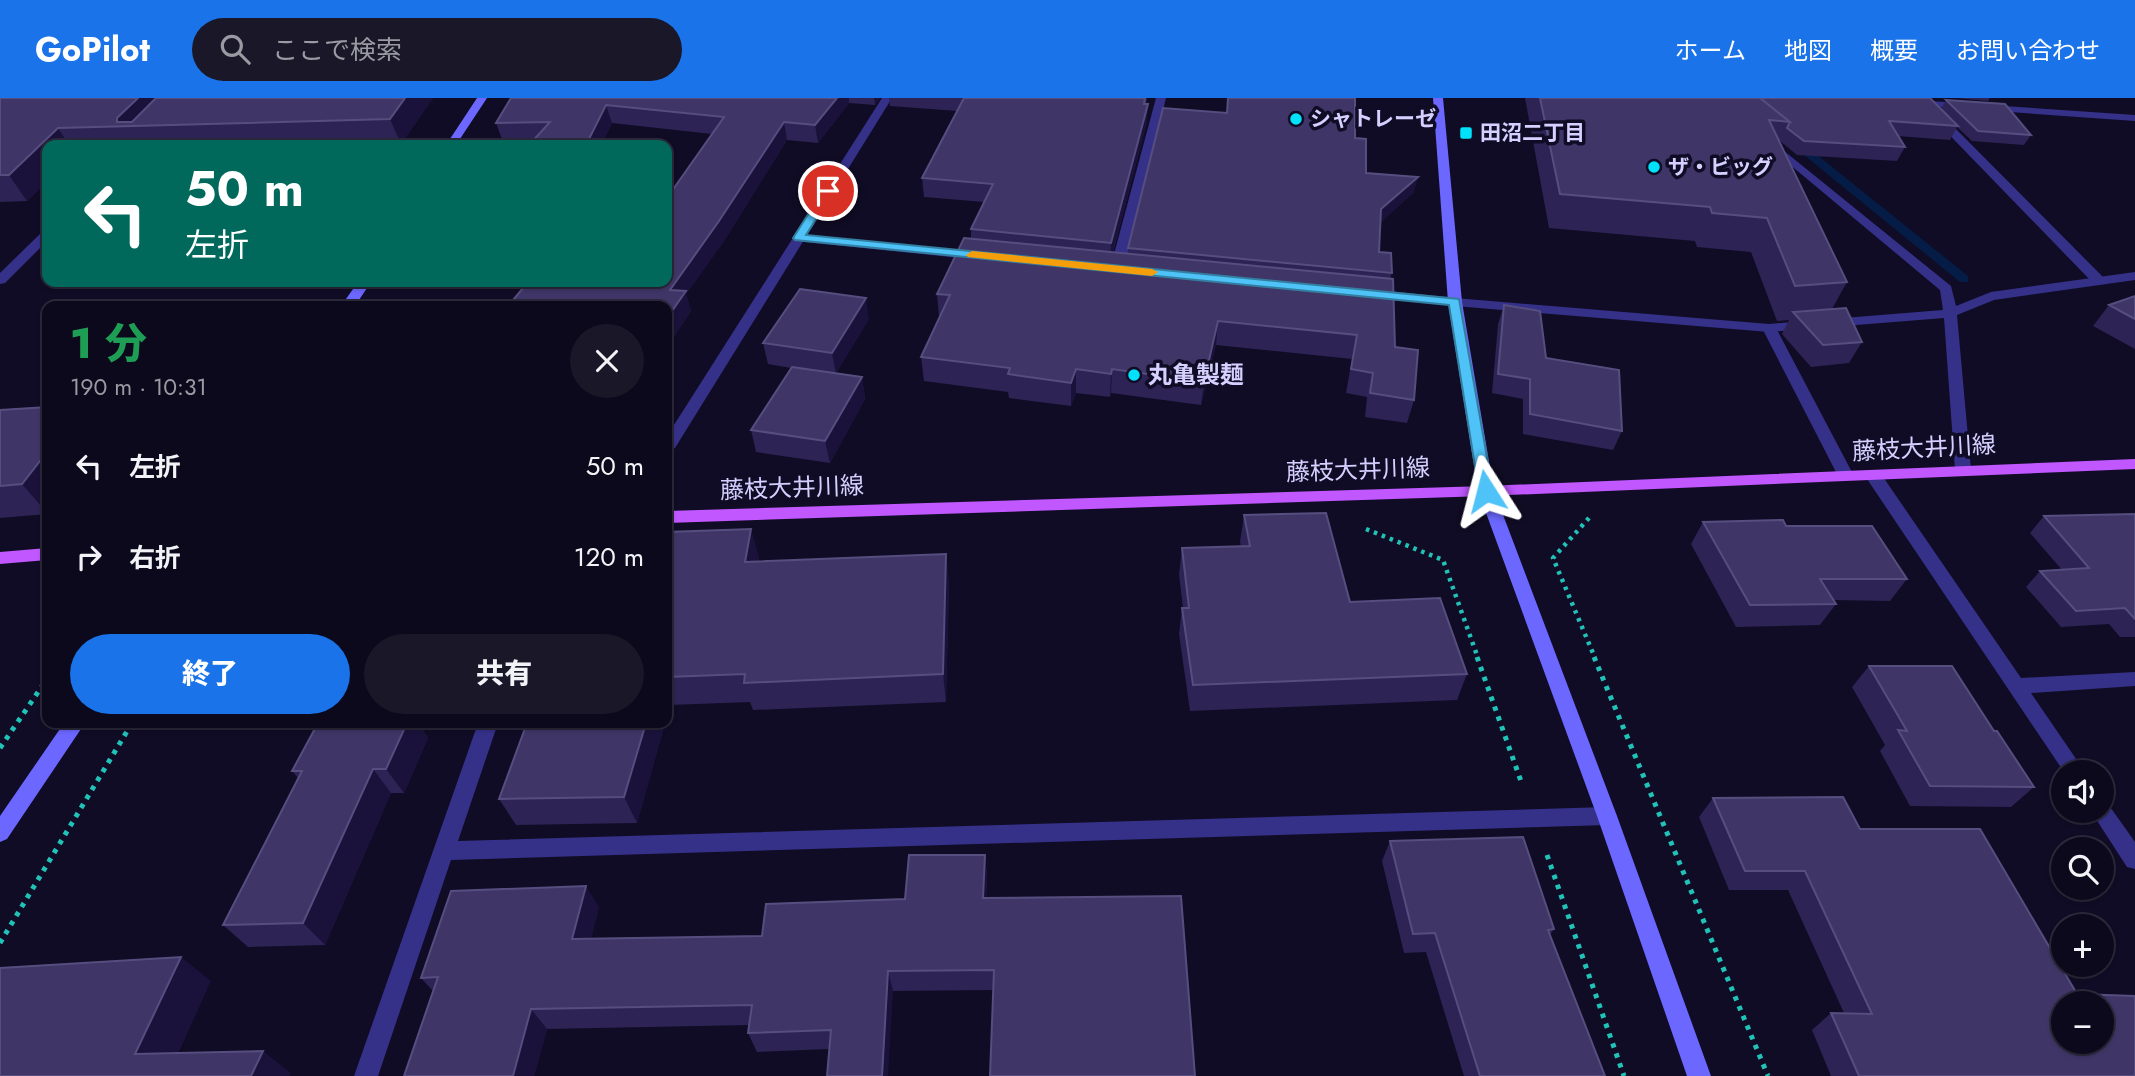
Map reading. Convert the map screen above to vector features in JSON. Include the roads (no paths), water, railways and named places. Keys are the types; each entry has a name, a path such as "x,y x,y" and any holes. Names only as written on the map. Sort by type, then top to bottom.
{"main road":[{"name":"藤枝大井川線","path":"672,517 1486,491 2135,464"},
{"path":"0,558 42,554"}],"street":[{"path":"455,140 482,98"},
{"path":"672,440 887,98"},
{"path":"1117,269 1161,98"},
{"path":"1438,98 1455,302 1486,491 1607,816 1699,1076"},
{"path":"1922,101 2099,281"},
{"path":"1900,102 1922,101 2135,118"},
{"path":"1758,133 1945,289 1950,313 1962,470"},
{"path":"799,238 992,257"},
{"path":"0,280 42,239"},
{"path":"1360,293 1769,328 1950,313 1992,296 2135,276"},
{"path":"1769,328 1846,476"},
{"path":"1873,475 2067,760"},
{"path":"2016,686 2135,679"},
{"path":"0,833 72,728"},
{"path":"366,1076 486,728"},
{"path":"443,852 1607,816"},
{"path":"2110,823 2135,860"}],"waterway":[{"path":"1797,144 1964,279"}],"place":[{"name":"シャトレーゼ","path":"1296,119"},
{"name":"田沼二丁目","path":"1466,133"},
{"name":"ザ・ビッグ","path":"1654,167"},
{"name":"丸亀製麺","path":"1134,375"}]}
